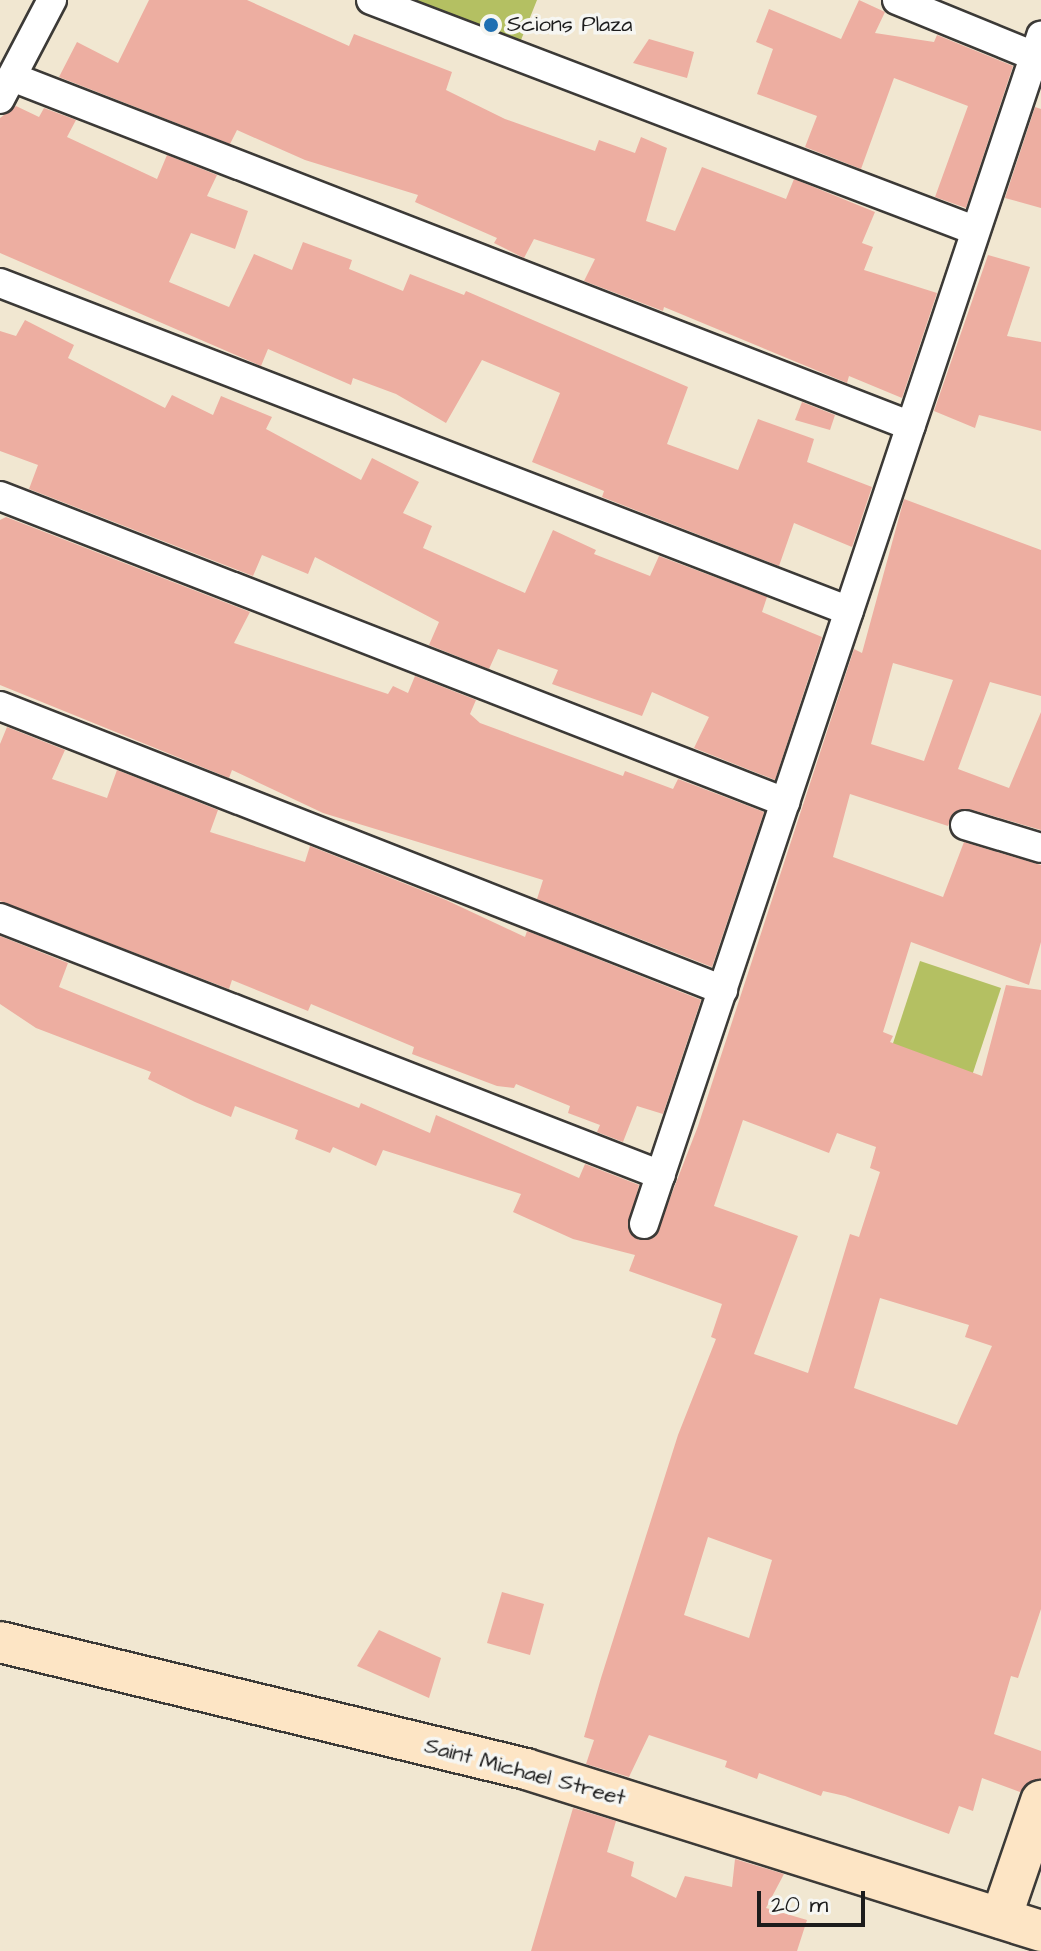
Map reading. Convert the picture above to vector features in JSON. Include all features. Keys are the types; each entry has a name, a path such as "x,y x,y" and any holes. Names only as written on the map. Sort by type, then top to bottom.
{"street":[{"path":"52,0 6,88 911,426"},
{"path":"371,0 974,230"},
{"path":"644,1224 1038,46 897,0"},
{"path":"0,283 849,611"},
{"path":"0,496 785,802"},
{"path":"0,706 723,990"},
{"path":"965,825 1041,848"},
{"path":"0,918 661,1175"},
{"name":"Saint Michael Street","path":"0,1642 539,1773 1041,1931"},
{"path":"1001,1918 1041,1801"}],"green space":[{"name":"Scions Plaza","path":"392,0 537,0 517,50"},
{"path":"920,961 1001,988 958,1118 877,1092"}],"building":[{"path":"149,0 247,0 349,46 354,34 452,72 446,90 505,119 595,151 599,140 635,153 641,137 667,148 646,221 675,231 702,167 786,199 794,179 875,212 862,243 873,247 864,270 937,293 902,398 849,376 847,383 664,307 663,311 584,281 595,259 534,239 524,258 494,243 497,238 415,202 418,195 305,160 237,130 230,144 59,77 77,42 118,63"},
{"path":"859,0 885,12 875,33 934,42 937,35 1013,66 966,208 935,197 968,106 894,78 861,169 805,147 817,116 757,94 773,49 756,42 769,9 841,39"},
{"path":"649,39 694,52 687,78 633,63"},
{"path":"16,106 39,117 44,108 76,120 67,137 157,179 167,155 217,175 207,196 248,211 235,249 191,233 169,282 229,307 254,254 292,270 303,242 352,260 349,269 403,291 410,274 464,295 466,291 688,387 667,444 738,470 758,419 814,439 807,462 872,487 852,547 794,523 779,566 602,497 604,491 532,462 560,393 482,360 446,423 396,394 353,378 351,385 268,349 261,366 0,253 0,118"},
{"path":"1035,107 1041,109 1041,208 1005,198"},
{"path":"988,255 1030,267 1007,336 1041,342 1041,431 979,415 975,428 934,411"},
{"path":"25,320 74,345 68,358 165,408 172,395 213,415 221,396 272,417 266,429 361,480 372,458 419,482 403,513 432,526 423,548 525,593 553,530 596,550 594,554 650,576 659,556 767,597 762,612 822,637 775,780 694,748 709,717 652,692 642,716 552,684 558,670 498,649 489,669 429,645 439,622 315,557 308,574 262,555 253,576 29,489 38,465 0,451 0,331 16,336"},
{"path":"802,402 835,415 830,430 795,420"},
{"path":"904,499 1041,550 1041,696 990,682 958,769 1009,788 1041,712 1041,830 969,809 954,812 948,826 850,794 833,857 943,897 964,842 1041,865 1041,942 1029,985 911,942 883,1032 893,1036 890,1042 982,1076 1006,985 1041,990 1041,1609 1018,1678 1011,1676 994,1734 1041,1751 1041,1779 1020,1792 982,1778 973,1811 959,1806 949,1834 845,1796 823,1791 821,1796 759,1773 757,1779 725,1767 727,1761 649,1735 629,1777 586,1764 594,1740 584,1737 601,1678 678,1435 716,1339 711,1337 722,1304 629,1271 635,1255 573,1239 513,1212 521,1194 383,1150 376,1166 333,1147 330,1153 295,1139 298,1130 235,1106 231,1117 148,1079 151,1072 36,1028 0,1004 0,936 68,963 59,987 359,1108 361,1103 430,1133 436,1115 579,1178 585,1164 639,1185 628,1228 639,1240 655,1237 698,1126 854,649 862,653","holes":["893,663 953,680 924,761 871,744","743,1120 829,1153 837,1133 876,1147 870,1168 880,1172 859,1237 850,1234 808,1373 754,1354 798,1236 714,1206","880,1298 969,1325 965,1337 992,1346 957,1425 854,1388","708,1537 772,1560 749,1638 684,1615"]},
{"path":"6,517 250,612 234,643 388,694 393,686 408,693 415,676 476,700 470,714 480,723 623,776 625,771 673,789 678,779 764,812 712,967 537,899 543,880 323,813 232,770 229,778 0,685 0,520"},
{"path":"7,727 65,750 52,779 107,798 117,770 218,810 210,832 305,862 310,846 446,900 525,937 527,931 701,1000 663,1114 637,1106 623,1142 597,1132 600,1125 568,1113 570,1106 516,1084 514,1088 497,1086 412,1054 414,1047 311,1004 308,1011 232,980 229,989 0,901 0,744"},
{"path":"502,1592 544,1604 530,1655 487,1643"},
{"path":"379,1630 441,1658 429,1698 357,1666"},
{"path":"573,1808 616,1821 607,1852 634,1862 631,1876 676,1898 685,1876 732,1887 735,1859 784,1874 766,1908 807,1920 797,1951 531,1951"}],"place":[{"name":"Scions Plaza","path":"491,25"}]}
